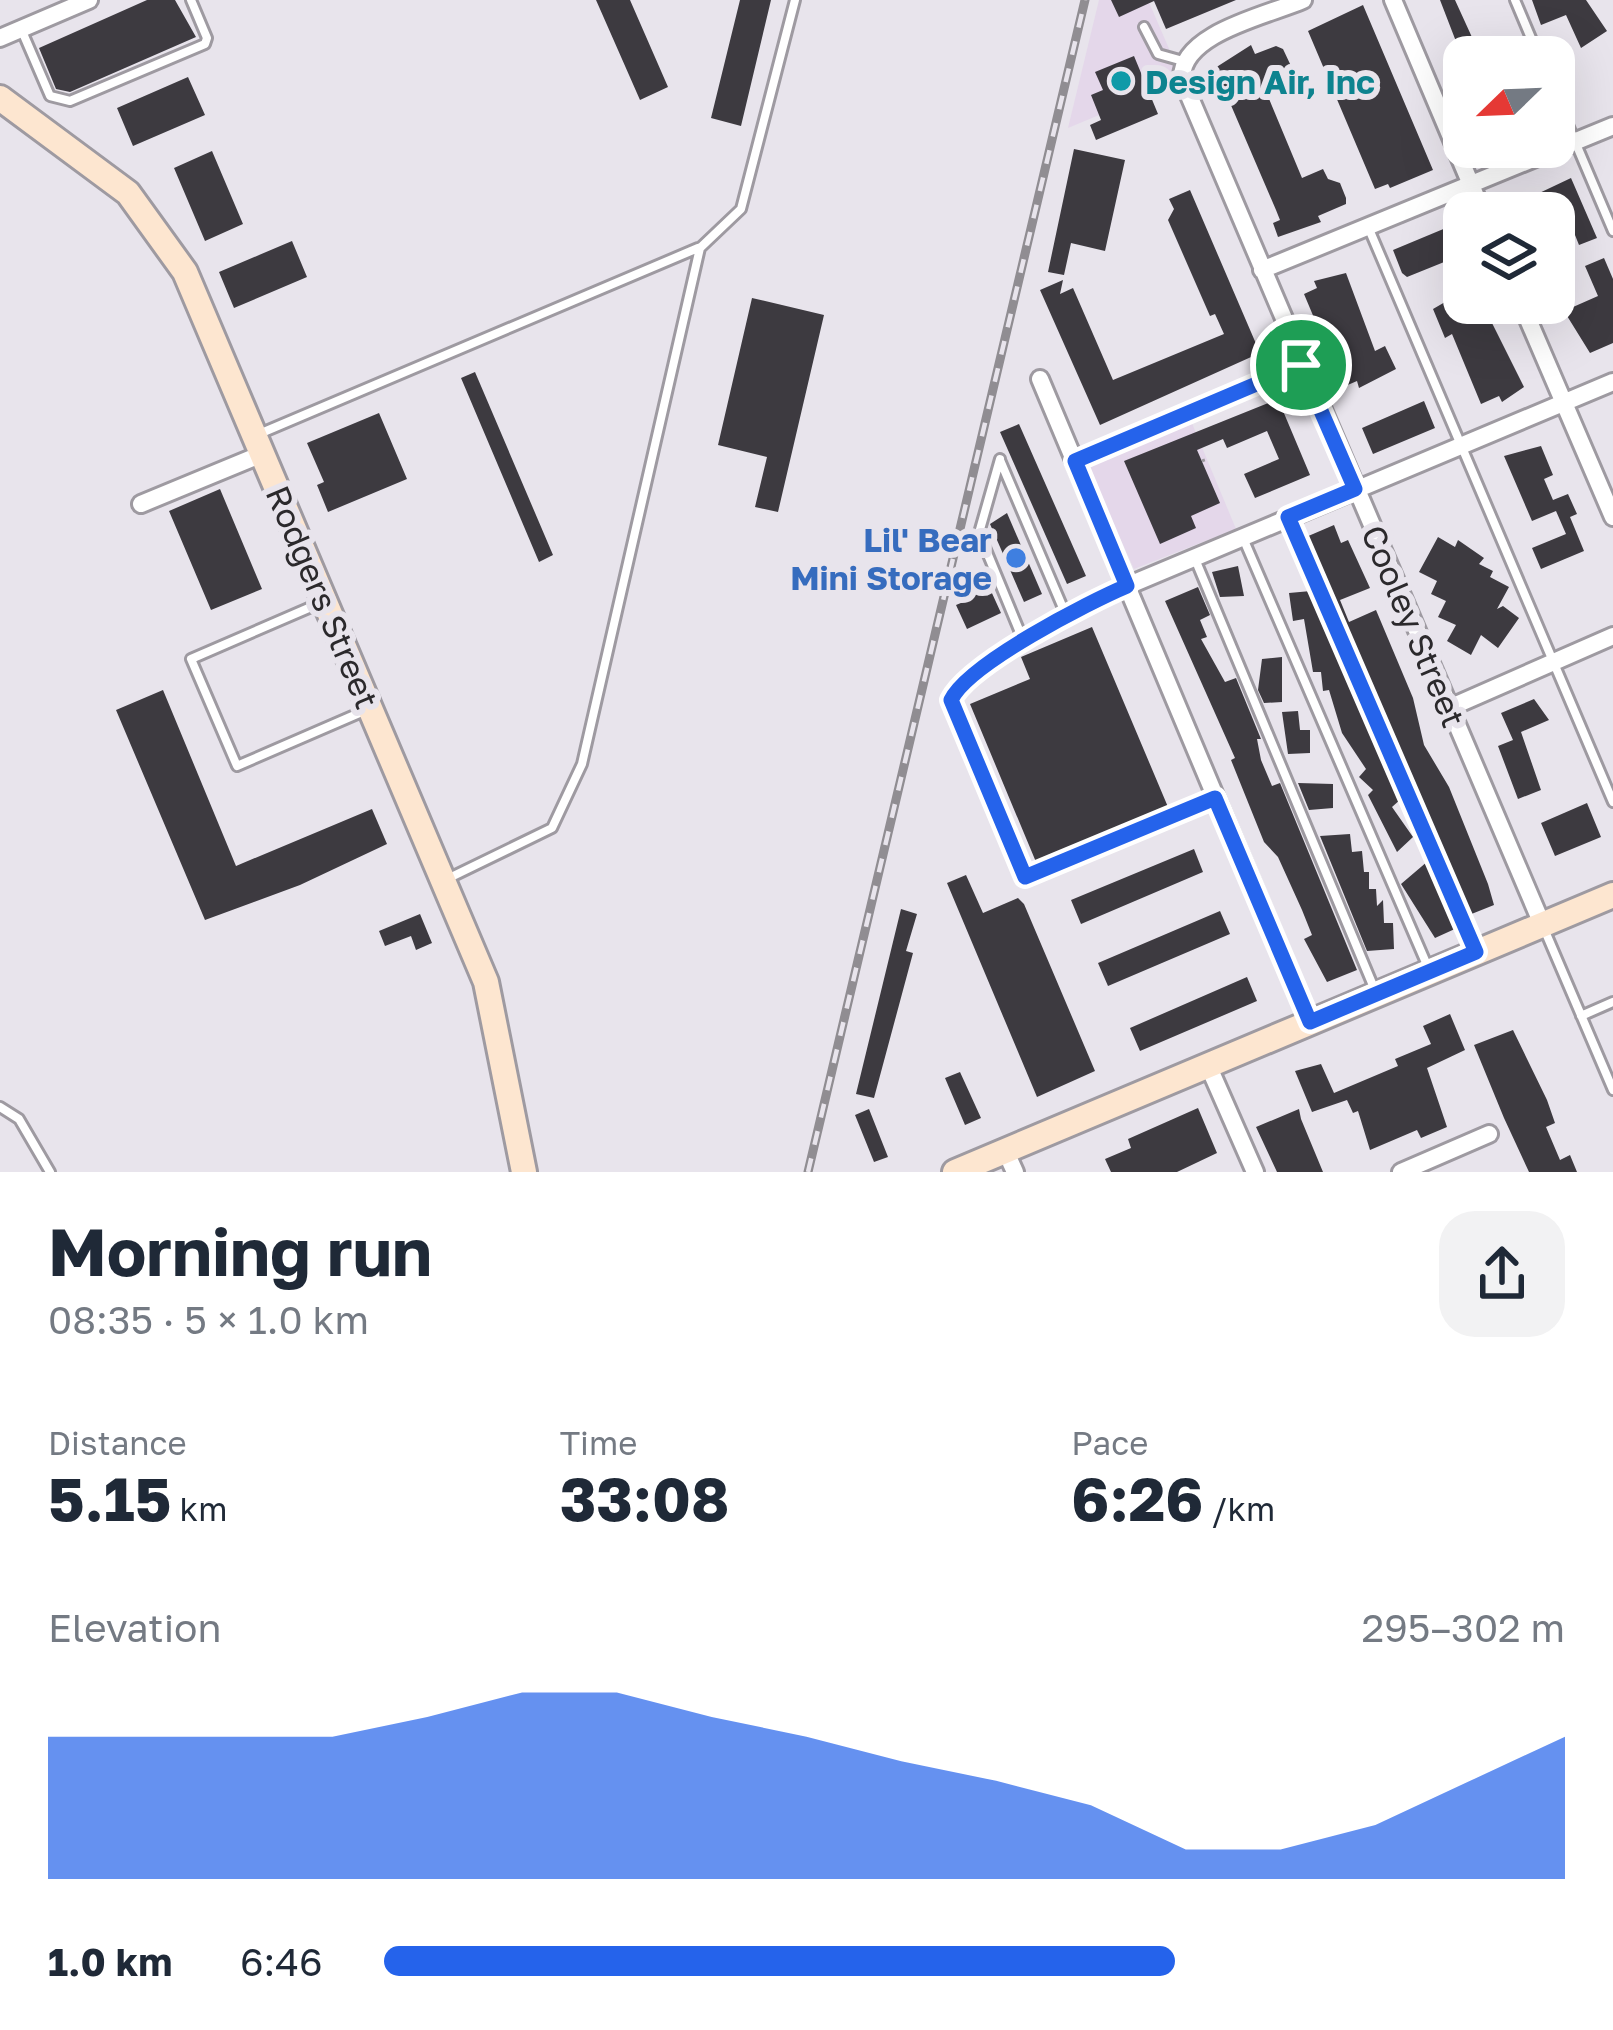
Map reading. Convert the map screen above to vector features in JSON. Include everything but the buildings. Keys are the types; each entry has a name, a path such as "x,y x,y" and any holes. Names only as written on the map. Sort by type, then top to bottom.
{"street":[{"path":"1184,61 1200,44 1275,6 1303,0"},
{"path":"1393,0 1474,192"},
{"path":"0,38 83,1"},
{"name":"Cooley Street","path":"1184,61 1182,79 1542,925"},
{"name":"Rodgers Street","path":"0,98 109,175 146,212 185,272 486,982 524,1172"},
{"path":"1575,142 1613,126"},
{"path":"1262,270 1512,168"},
{"path":"1530,324 1613,517"},
{"path":"1040,379 1310,1022"},
{"path":"1127,586 1613,382"},
{"path":"141,504 258,445"},
{"path":"1449,708 1613,636"},
{"path":"955,1172 1010,1161 1208,1065 1613,895"},
{"path":"1208,1065 1249,1170"},
{"path":"1401,1172 1489,1135"}],"lane":[{"path":"21,29 50,97 70,101 205,44 191,0"},
{"path":"258,445 700,248 741,209 795,0"},
{"path":"1515,0 1530,36"},
{"path":"1144,27 1158,54 1184,61"},
{"path":"1575,142 1613,231"},
{"path":"1367,226 1613,802"},
{"path":"443,880 552,828 582,764 700,248"},
{"path":"1075,461 1301,365"},
{"path":"1024,642 979,533 1000,459 1066,615"},
{"path":"1288,517 1476,952"},
{"path":"1243,537 1430,972"},
{"path":"1194,558 1377,995"},
{"path":"1127,586 1066,615 982,669 951,700 1025,877 1215,798"},
{"path":"325,601 191,659 237,766 370,708"},
{"path":"1542,925 1613,1090"},
{"path":"1581,1016 1613,1002"},
{"path":"0,1107 20,1119 50,1172"}],"shaded area":[{"path":"1099,0 1148,0 1170,51 1176,53 1171,85 1068,128"},
{"path":"1191,421 1236,529 1134,569 1087,465"}],"railway":[{"path":"808,1172 1085,0"}],"place":[{"name":"Design Air, Inc","path":"1121,81"},
{"name":"Lil' Bear Mini Storage","path":"1016,558"}],"route":[{"path":"1301,365 1355,489 1288,517 1476,952 1310,1022 1215,798 1025,877 951,700 982,669 1066,615 1127,586 1075,461 1301,365"}]}
